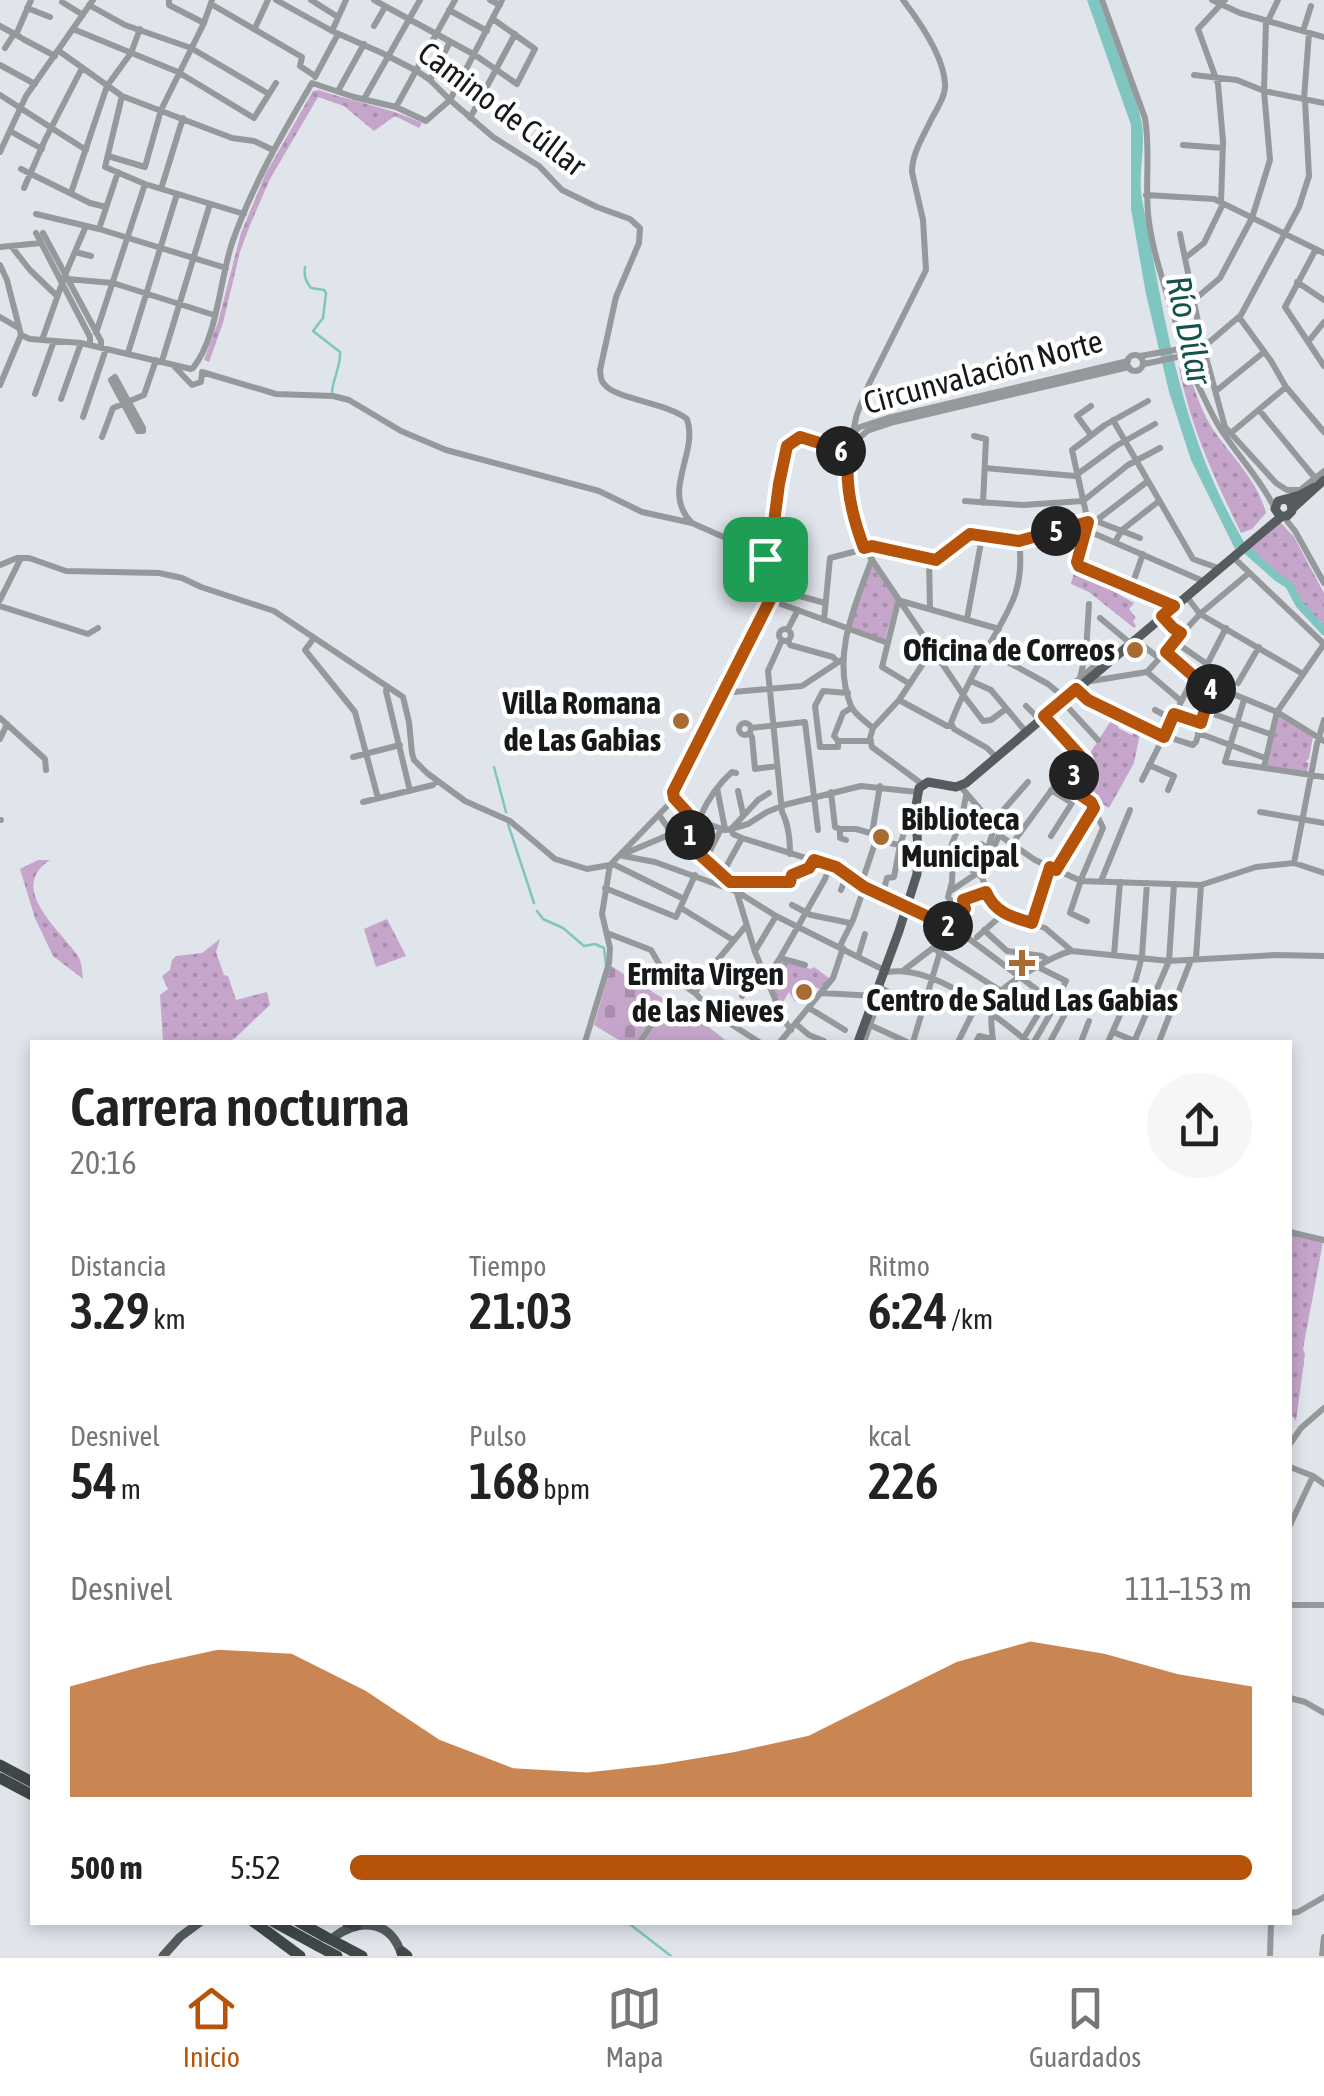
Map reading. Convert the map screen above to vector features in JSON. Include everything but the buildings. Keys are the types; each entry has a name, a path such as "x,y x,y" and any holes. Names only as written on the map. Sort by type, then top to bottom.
{"highway":[{"path":"0,1765 30,1781"},
{"path":"0,1778 30,1793"},
{"path":"258,1925 300,1956"},
{"path":"281,1925 329,1947 362,1956"},
{"path":"303,1925 329,1947"}],"main road":[{"path":"862,1040 917,874 915,811 919,788 928,782 963,791 1073,690 1318,482"},
{"path":"163,1956 196,1925"},
{"path":"329,1947 350,1925"},
{"path":"381,1925 404,1955"},
{"path":"393,1937 394,1925"}],"street":[{"path":"169,0 170,5 204,23"},
{"path":"255,28 268,0"},
{"name":"Camino de Cúllar","path":"276,0 416,71 493,138 539,166 562,190 630,219 640,228 639,243 616,297 600,376 613,391 670,410 687,420 690,432 678,502 692,523"},
{"path":"311,0 338,16"},
{"path":"227,379 190,384 214,314 232,243 274,150 313,80 346,0"},
{"path":"374,0 475,54 517,84 535,49 493,19"},
{"path":"364,99 420,0"},
{"path":"396,107 455,0"},
{"path":"108,156 145,166 161,110 211,2 302,56 300,66 313,80 426,121 450,100 475,54 501,3 490,0"},
{"path":"866,432 855,431 868,384 926,270 923,220 912,164 945,84 929,36 903,0"},
{"path":"1102,0 1145,118 1146,195 1153,249 1183,351 1209,410 1283,508 1324,583"},
{"path":"1212,0 1324,37"},
{"path":"1193,301 1220,278 1252,218 1270,160 1264,90 1267,21 1278,0"},
{"path":"62,2 83,15"},
{"path":"1,148 20,108 91,2 125,25 191,48 269,94"},
{"path":"1185,258 1204,243 1222,203 1223,148 1216,77 1198,29 1224,2"},
{"path":"5,48 19,36 29,4 50,17"},
{"path":"1311,6 1306,32 1305,99 1309,176 1299,207 1239,317 1286,387 1324,432"},
{"path":"374,26 386,7"},
{"path":"449,10 487,30"},
{"path":"0,26 82,68 122,96 274,150"},
{"path":"73,30 178,72 254,118 276,82"},
{"path":"71,193 107,86 131,52 140,30"},
{"path":"470,118 514,34"},
{"path":"430,80 450,42"},
{"path":"338,92 364,44"},
{"path":"0,65 35,84"},
{"path":"24,188 82,68"},
{"path":"1194,74 1237,80 1324,103"},
{"path":"0,95 86,150"},
{"path":"122,96 105,167 144,184 244,214"},
{"path":"161,189 183,118"},
{"path":"10,130 42,149"},
{"path":"1184,145 1223,148"},
{"path":"21,169 106,208"},
{"path":"99,229 118,172"},
{"path":"92,339 114,284 144,184"},
{"path":"128,353 177,194"},
{"path":"1146,195 1214,199 1320,251 1296,282 1284,307 1324,366"},
{"path":"102,438 113,408 144,395 180,304 210,204"},
{"path":"36,214 226,268"},
{"path":"42,340 86,226"},
{"path":"1180,234 1203,346 1225,427 1280,487 1300,490 1318,482 1324,471"},
{"path":"0,247 43,240 92,339 104,348 195,369 276,394 349,400 401,431 446,450 599,491 642,512 692,523 756,551 765,559 770,566 770,600 673,792 692,823 690,840 698,853 736,892 754,952 791,1029 792,1040"},
{"path":"12,246 57,296"},
{"path":"74,252 90,256"},
{"path":"0,265 20,331 0,385"},
{"path":"65,279 114,284 214,314"},
{"path":"1296,282 1324,300"},
{"path":"0,294 12,296"},
{"name":"Circunvalación Norte","path":"1142,361 1203,346 1239,317"},
{"path":"0,318 30,339 80,344 92,339 101,341 104,348 83,417"},
{"path":"1308,342 1324,322"},
{"path":"35,394 54,340"},
{"path":"61,399 80,344"},
{"path":"1216,392 1264,352"},
{"path":"1133,355 1142,361 1135,370 1128,364 1133,355"},
{"name":"Circunvalación Norte","path":"850,449 855,431 888,418 1128,364"},
{"name":"Circunvalación Norte","path":"850,449 866,432 913,417 1128,364"},
{"path":"195,369 203,377 201,382"},
{"path":"1232,433 1286,387"},
{"path":"1148,401 1072,450 1090,524 1077,562 1174,606"},
{"path":"1091,406 1077,416 1092,435"},
{"path":"1259,410 1318,482"},
{"path":"1113,420 1193,558 1218,568"},
{"path":"985,468 1078,475 1155,424"},
{"path":"974,436 986,439 983,503"},
{"path":"765,559 770,553 789,444 800,437 850,449 847,467 852,515 864,548 983,720 992,720 1006,709"},
{"path":"965,501 1023,505 1083,501 1160,448"},
{"path":"824,620 830,558 872,546 936,560 970,534 1019,541 1090,524 1148,480"},
{"path":"1115,542 1122,530 1160,501"},
{"path":"1090,524 1140,538"},
{"path":"1090,524 1115,542 1203,581"},
{"path":"966,620 982,536"},
{"path":"952,726 986,650 1015,600 1022,560 1019,541"},
{"path":"1131,588 1143,554"},
{"path":"1234,555 1324,644 1277,712 1264,768"},
{"path":"22,558 0,603 88,634 98,628"},
{"path":"2,564 29,558 66,571 159,572 274,611 403,698 414,760 436,781 465,801 510,821 555,859 587,869 611,864 674,798"},
{"path":"872,558 840,660 852,708 873,728"},
{"path":"929,559 930,609"},
{"path":"2,564 14,568"},
{"path":"1073,690 1146,672 1200,614 1248,573"},
{"path":"771,588 825,603"},
{"path":"1186,596 1200,614 1303,674"},
{"path":"770,600 888,644"},
{"path":"900,600 998,628"},
{"path":"900,600 882,666 910,684"},
{"path":"1088,604 1086,652 1073,690 1098,740"},
{"path":"798,610 788,629 779,635 790,645 840,660"},
{"path":"1162,616 1181,633"},
{"path":"1100,618 1196,678 1277,712 1321,739"},
{"path":"1142,780 1180,701 1226,628"},
{"path":"314,638 305,650 354,712 378,798"},
{"path":"785,640 769,665 790,854"},
{"path":"1174,642 1206,664"},
{"path":"1238,683 1259,647"},
{"path":"919,788 872,747 870,740 873,728 900,700 932,650"},
{"path":"986,650 1048,684 1073,690 1164,737 1192,745 1212,686"},
{"path":"722,693 807,684 840,660"},
{"path":"1098,670 1104,680"},
{"path":"1146,672 1180,701"},
{"path":"971,681 991,690 1026,732"},
{"path":"387,686 410,790"},
{"path":"820,747 815,706 823,691 848,694"},
{"path":"900,700 952,726 996,758"},
{"path":"1244,700 1226,762 1324,778"},
{"path":"1026,706 1084,760 1067,786"},
{"path":"838,744 834,736 843,713 852,708"},
{"path":"1155,710 1201,723"},
{"path":"1205,710 1270,734"},
{"path":"0,718 44,759 46,770"},
{"path":"1294,863 1324,720"},
{"path":"778,766 755,769 750,731 805,722 818,830"},
{"path":"0,739 7,724"},
{"path":"1198,733 1266,758"},
{"path":"808,747 870,740"},
{"path":"353,757 410,743"},
{"path":"1149,765 1174,776 1168,790"},
{"path":"620,856 692,823 700,817 717,788 732,772 736,773"},
{"path":"362,802 436,781"},
{"path":"992,822 1028,782"},
{"path":"1012,844 1059,783 1092,805 1103,828 1070,913 1087,921"},
{"path":"692,823 726,829 831,792 861,786 919,788"},
{"path":"782,1040 834,976 873,836 880,786"},
{"path":"717,788 726,829 733,834 840,869 859,884 952,928 992,955 1068,1013 1051,1040"},
{"path":"1051,790 1072,803 1051,836"},
{"path":"738,791 742,814"},
{"path":"958,911 948,897 963,791"},
{"path":"963,791 999,835 1035,860 1081,881 1201,885 1256,867 1294,863 1324,873"},
{"path":"831,792 835,827 856,829 879,841 900,845"},
{"path":"706,859 726,829 769,793"},
{"path":"1032,923 1054,868 1092,805"},
{"path":"1101,881 1130,810"},
{"path":"882,896 887,878 894,877 900,845 915,811"},
{"path":"1260,812 1324,822"},
{"path":"659,815 673,834"},
{"path":"962,816 985,823 993,831 989,851"},
{"path":"817,820 835,819"},
{"path":"840,830 840,838 846,840"},
{"path":"951,890 975,873 999,835"},
{"path":"718,884 742,838"},
{"path":"975,873 981,844 989,851"},
{"path":"918,847 951,856 975,873 990,901 1003,914 1047,929 1072,951"},
{"path":"620,856 655,862 718,884 888,972 904,970 932,979 956,990 1026,1040"},
{"path":"730,882 790,882 792,875 809,868 814,860"},
{"path":"586,1040 609,963 610,948 602,914 611,864"},
{"path":"611,864 684,899"},
{"path":"742,996 752,979 772,970 830,865"},
{"path":"604,888 676,917 695,876"},
{"path":"841,890 844,882 859,884"},
{"path":"1114,955 1120,882"},
{"path":"1109,1040 1142,956 1147,883"},
{"path":"1137,1040 1169,960 1174,884"},
{"path":"1160,1040 1193,959 1201,885"},
{"path":"958,911 965,909 963,900 986,892"},
{"path":"792,906 850,923"},
{"path":"680,908 733,940"},
{"path":"914,1040 940,952 958,911"},
{"path":"977,937 1003,914"},
{"path":"754,952 776,916"},
{"path":"695,993 746,926"},
{"path":"984,930 1007,951 1048,960"},
{"path":"607,933 650,949 662,970 748,1039"},
{"path":"858,956 865,934"},
{"path":"992,955 1000,946"},
{"path":"904,970 933,948 1001,991"},
{"path":"993,1040 991,1013 997,996 1060,954 1072,951 1169,960 1324,956"},
{"path":"780,958 805,966"},
{"path":"1028,1040 1066,981 1038,967"},
{"path":"711,968 752,979"},
{"path":"1016,1009 1034,988"},
{"path":"822,993 879,990 924,1011"},
{"path":"862,1040 879,990"},
{"path":"641,1040 666,1002 701,1016 708,1008"},
{"path":"959,1040 977,1004"},
{"path":"809,1008 845,1030"},
{"path":"1082,1040 1089,1021"},
{"path":"825,1040 833,1022"},
{"path":"870,1025 908,1040"},
{"path":"791,1029 820,1040"},
{"path":"1113,1032 1131,1040"},
{"path":"1292,1232 1324,1240"},
{"path":"1292,1441 1324,1408"},
{"path":"1292,1468 1324,1484"},
{"path":"1292,1521 1313,1476"},
{"path":"1292,1605 1324,1604"},
{"path":"1292,1699 1324,1712"},
{"path":"1292,1913 1324,1897"},
{"path":"1270,1956 1271,1925"},
{"path":"1322,1956 1324,1937"}],"green space":[{"path":"313,91 422,123 419,128 395,116 374,131 344,106 318,97 270,179 250,225 223,323 209,362 204,360 241,233 266,173"},
{"path":"1186,365 1209,424 1262,501 1266,513 1252,529 1241,533 1204,452 1179,367"},
{"path":"1280,522 1294,537 1324,593 1324,625 1249,548"},
{"path":"872,565 896,600 885,640 850,627"},
{"path":"1075,568 1113,584 1111,590 1134,603 1129,609 1136,618 1136,626 1089,592 1071,584"},
{"path":"1114,716 1120,721 1118,728 1132,735 1135,731 1140,733 1134,763 1109,808 1070,784"},
{"path":"1279,716 1313,737 1307,772 1267,766"},
{"path":"38,860 50,860 38,871 35,896 49,921 78,956 83,979 53,956 35,918 20,869"},
{"path":"387,919 406,956 376,967 364,929"},
{"path":"220,939 216,952 236,1000 267,992 270,1005 232,1040 163,1040 160,995 168,989 162,976 170,970 176,956 202,953"},
{"path":"781,961 814,967 829,978 821,990 804,981 798,983 795,1002 789,992 780,1007 770,980"},
{"path":"611,966 664,999 638,1040 619,1040 594,1025"},
{"path":"667,1006 698,1019 725,1040 645,1040"},
{"path":"1292,1234 1323,1242 1303,1349 1296,1421 1292,1416"}],"shaded area":[{"path":"1087,0 1099,0 1136,100 1143,136 1142,199 1168,332 1204,459 1244,542 1235,549 1191,460 1169,392 1131,209 1131,125"}],"waterway":[{"path":"305,267 305,278 311,288 326,293 323,318 313,331 340,352 332,392"},
{"name":"Río Dílar","path":"1242,546 1289,585 1299,604 1324,631"},
{"path":"494,767 506,812"},
{"path":"508,824 534,903"},
{"path":"537,911 584,946 595,944 604,948 606,965"},
{"path":"631,1925 671,1956"}],"place":[{"name":"Oficina de Correos","path":"1135,650"},
{"name":"Villa Romana de Las Gabias","path":"681,721"},
{"name":"Biblioteca Municipal","path":"881,837"},
{"name":"Centro de Salud Las Gabias","path":"1022,963"},
{"name":"Ermita Virgen de las Nieves","path":"804,992"}],"route":[{"path":"800,437 849,452 852,515 864,548 872,546 936,560 970,534 1019,541 1088,522 1079,566 1174,606 1162,616 1181,633 1166,652 1198,680 1212,686 1201,723 1174,714 1164,737 1088,700 1076,689 1044,716 1084,760 1067,786 1094,808 1056,870 1050,867 1032,923 1003,914 986,892 963,900 965,909 958,911 952,928 864,887 836,867 814,860 809,868 792,875 790,882 730,882 698,853 690,840 694,820 673,792 770,600 770,566 765,559 770,553 786,449 800,437"}]}
